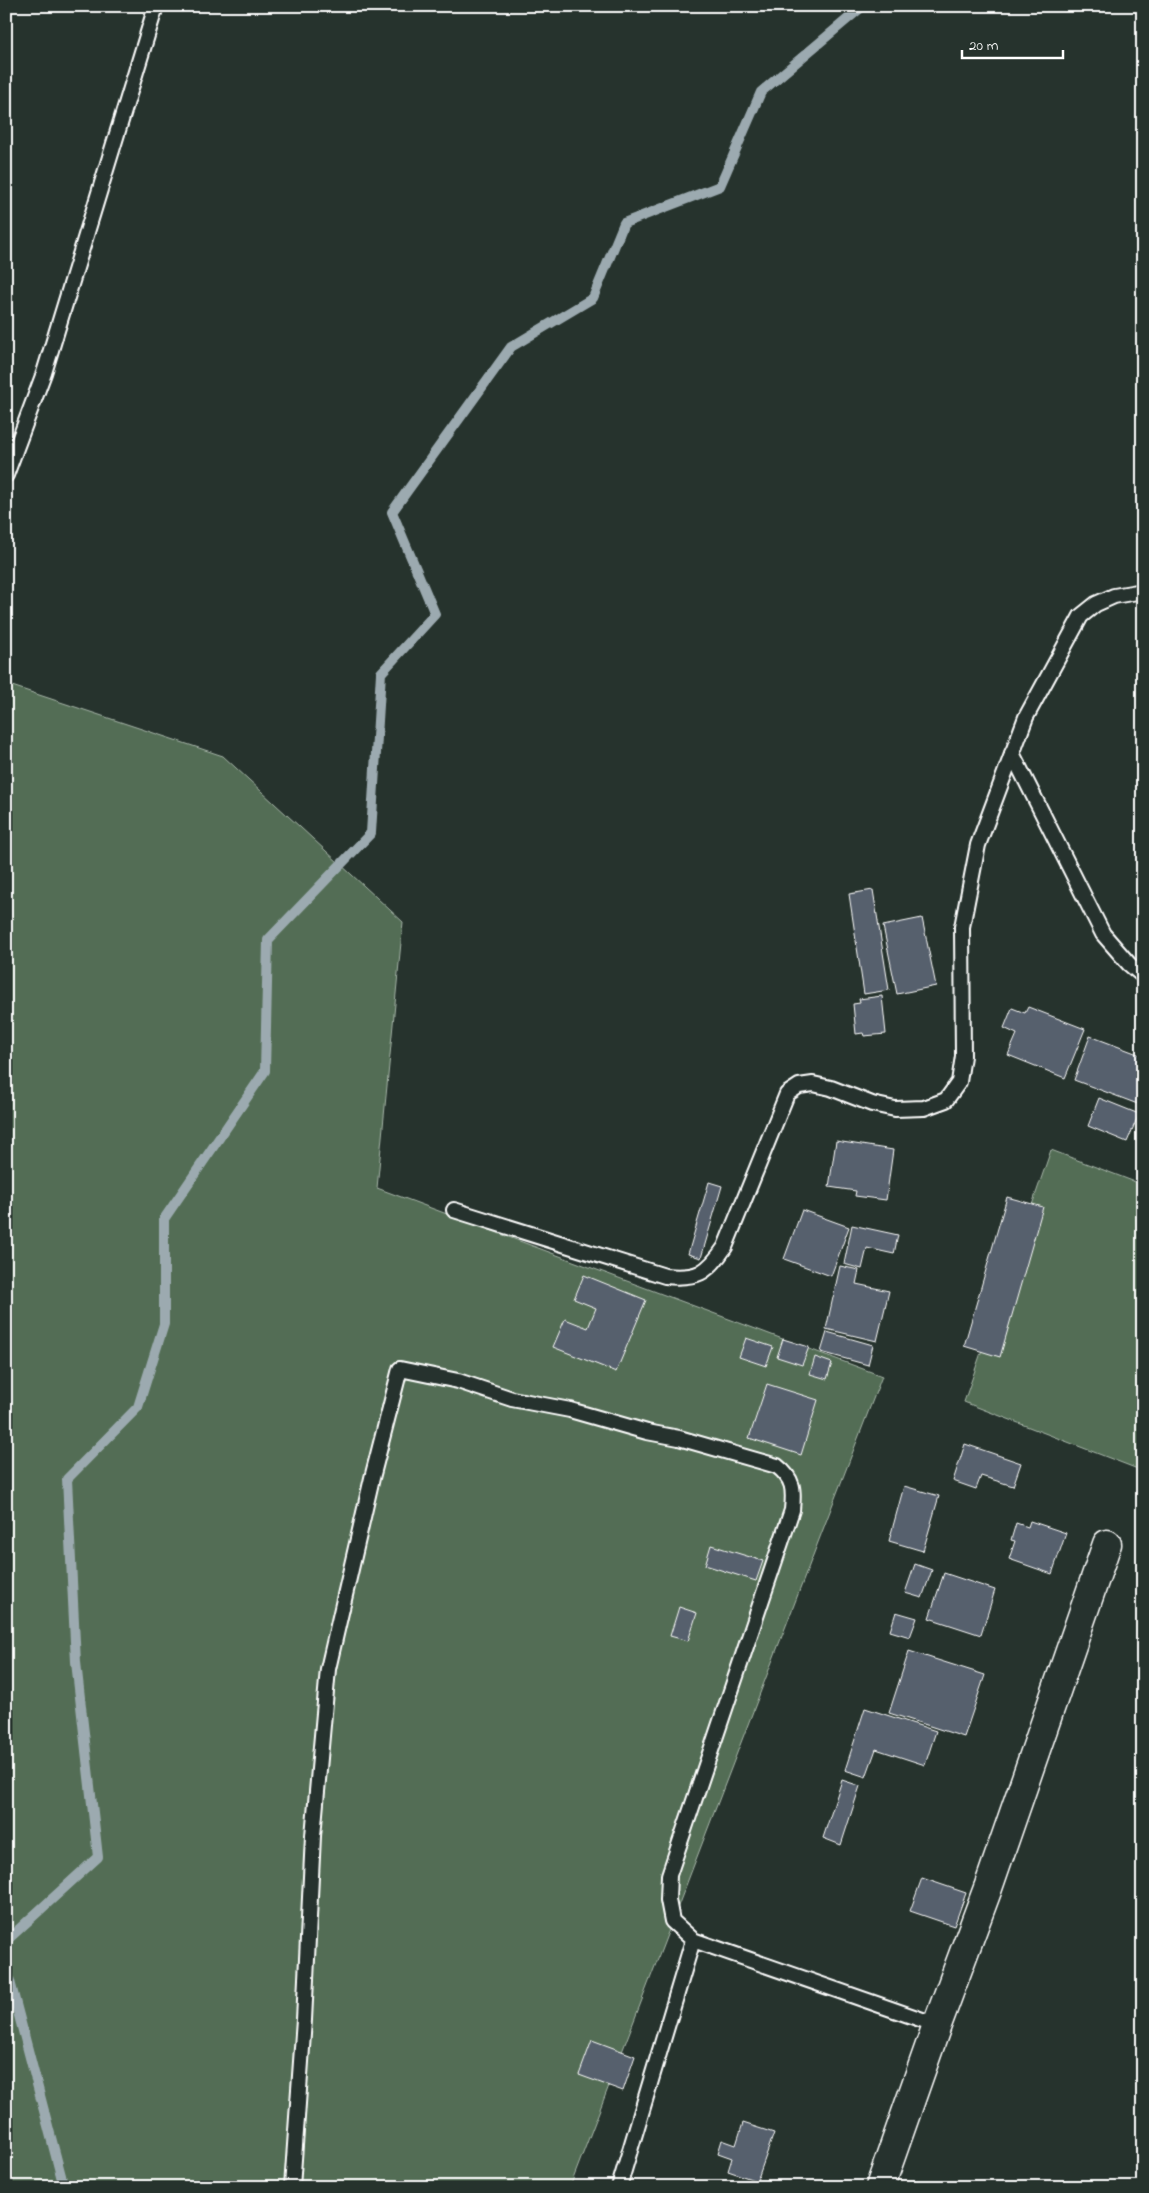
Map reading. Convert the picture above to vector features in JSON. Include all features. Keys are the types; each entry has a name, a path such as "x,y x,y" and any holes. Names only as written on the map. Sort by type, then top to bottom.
{"street":[{"path":"880,2187 988,1888 1107,1544"}],"lane":[{"path":"6,475 44,373 156,6"},
{"path":"454,1210 665,1276 687,1278 704,1272 715,1262 725,1247 787,1094 798,1086 813,1084 831,1088 872,1104 895,1109 924,1108 946,1100 959,1082 963,1056 962,927 978,844 1026,717 1081,616 1096,604 1114,596 1143,591"},
{"path":"1012,754 1103,934 1129,964 1143,976"},
{"path":"292,2187 304,2020 313,1836 328,1669 372,1478 400,1369 458,1381 512,1399 570,1410 647,1432 679,1438 777,1466 787,1474 794,1494 792,1510 669,1875 668,1900 672,1920 693,1940 937,2025"},
{"path":"619,2187 693,1940"}],"green space":[{"path":"6,684 223,756 403,922 377,1188 882,1376 570,2187 6,2187"},
{"path":"1051,1150 1143,1185 1143,1471 964,1402"}],"building":[{"path":"873,890 889,990 864,994 849,894"},
{"path":"922,918 936,986 897,994 883,926"},
{"path":"882,996 886,1034 864,1036 863,1033 856,1034 853,1004 860,1003 859,999"},
{"path":"1028,1007 1085,1029 1065,1078 1008,1055 1017,1034 1004,1028 1012,1008 1025,1013"},
{"path":"1090,1036 1143,1056 1143,1106 1074,1080"},
{"path":"1099,1098 1139,1114 1127,1142 1088,1126"},
{"path":"836,1141 893,1150 886,1200 855,1196 856,1191 829,1187"},
{"path":"709,1182 722,1186 701,1258 688,1254"},
{"path":"1007,1197 1043,1207 1000,1357 964,1346"},
{"path":"802,1210 849,1227 831,1276 784,1259"},
{"path":"852,1225 898,1235 894,1254 867,1248 862,1269 844,1264"},
{"path":"840,1266 859,1270 856,1284 889,1291 877,1341 826,1329"},
{"path":"584,1275 646,1300 616,1372 553,1347 565,1319 588,1328 596,1308 574,1299"},
{"path":"827,1332 873,1345 868,1365 821,1352"},
{"path":"746,1338 773,1347 766,1366 739,1357"},
{"path":"783,1339 809,1347 802,1365 777,1357"},
{"path":"815,1357 832,1363 827,1379 810,1374"},
{"path":"767,1384 818,1400 801,1455 749,1438"},
{"path":"965,1444 1021,1463 1013,1486 981,1476 976,1489 953,1481"},
{"path":"904,1486 939,1496 923,1551 889,1541"},
{"path":"1030,1521 1066,1533 1052,1574 1009,1559 1015,1541 1011,1540 1016,1523 1028,1527"},
{"path":"711,1545 763,1561 756,1581 705,1565"},
{"path":"915,1564 932,1570 922,1598 905,1593"},
{"path":"944,1573 995,1590 981,1635 929,1618"},
{"path":"679,1607 697,1613 688,1641 670,1636"},
{"path":"896,1612 917,1618 910,1637 890,1631"},
{"path":"909,1651 985,1675 964,1737 889,1713"},
{"path":"865,1708 936,1731 925,1765 876,1749 866,1777 845,1770"},
{"path":"842,1780 860,1786 841,1845 823,1838"},
{"path":"922,1878 966,1893 954,1926 910,1911"},
{"path":"592,2040 635,2056 623,2091 579,2075"},
{"path":"743,2123 774,2133 757,2181 728,2171 732,2158 718,2153 722,2140 736,2145"}],"waterway":[{"path":"6,1941 98,1857 76,1662 67,1479 138,1407 164,1324 164,1219 265,1071 268,940 371,833 381,673 435,614 392,512 511,347 593,298 624,223 720,186 761,92 863,6"},
{"path":"6,1966 64,2187"}]}
